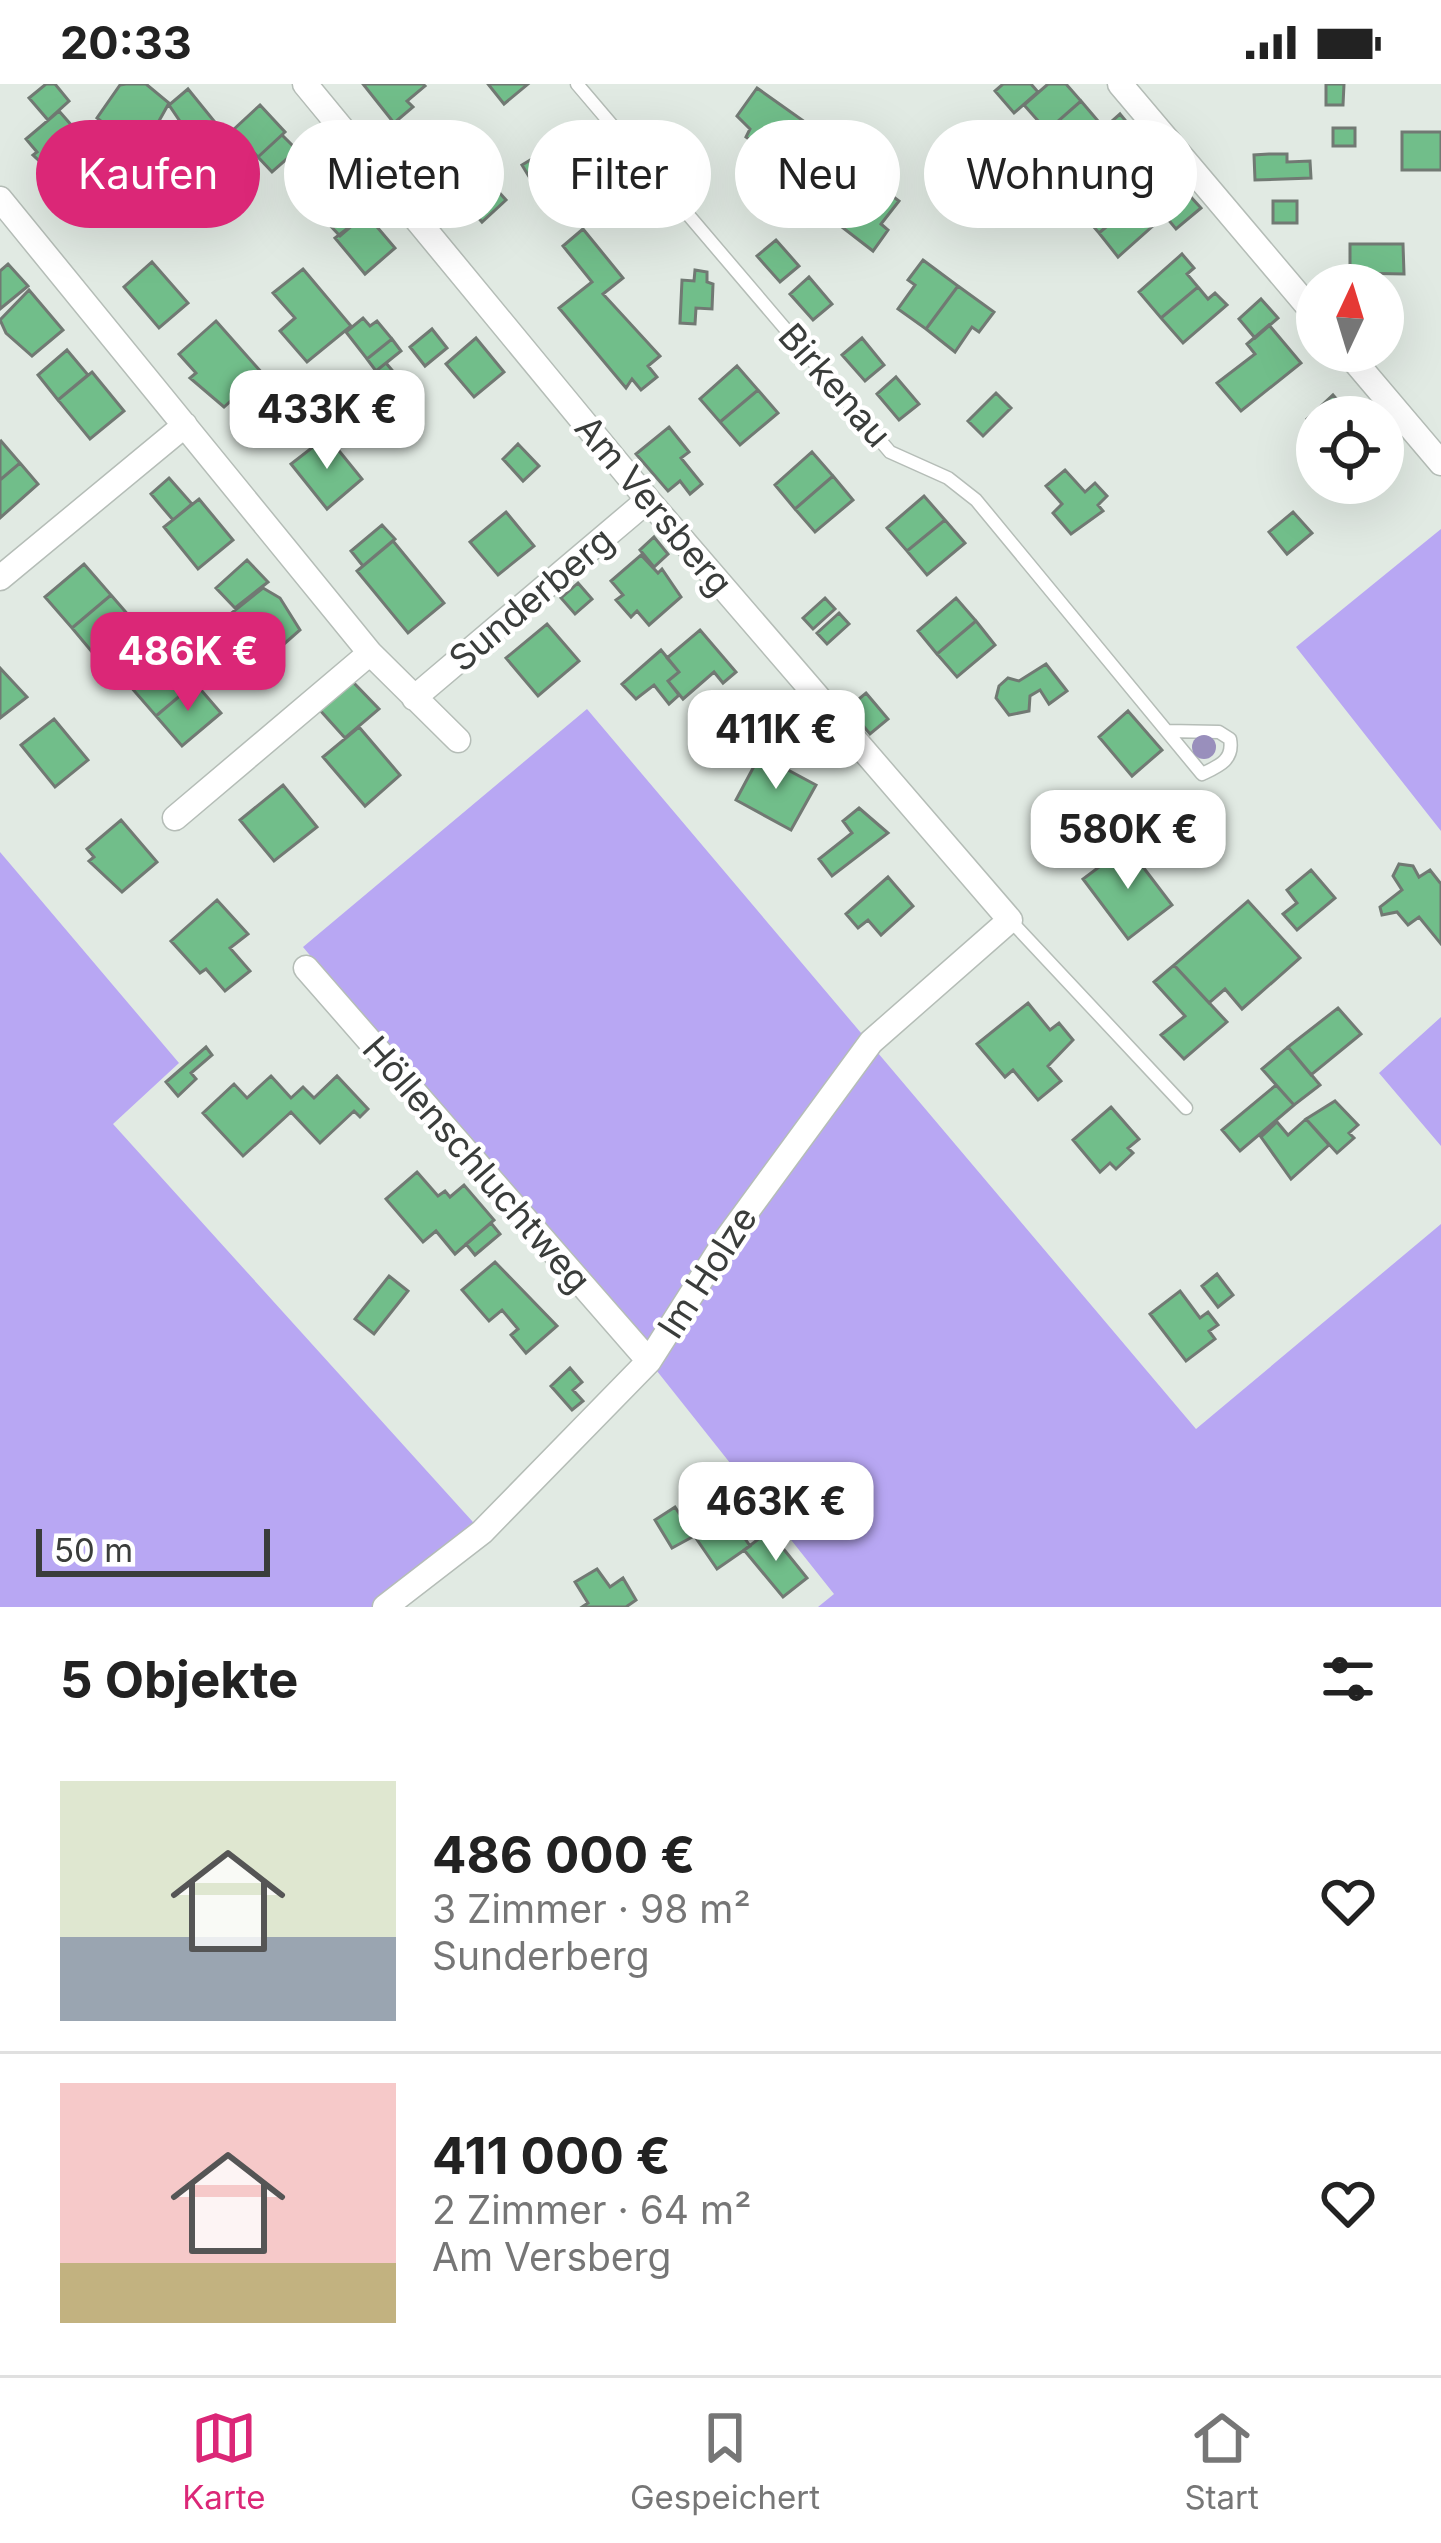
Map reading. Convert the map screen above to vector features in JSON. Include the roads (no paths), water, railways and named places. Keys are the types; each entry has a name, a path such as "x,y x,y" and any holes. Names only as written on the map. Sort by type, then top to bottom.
{"street":[{"name":"Am Versberg","path":"305,84 648,500 1010,920"},
{"path":"1120,84 1296,292"},
{"name":"Sunderberg","path":"0,199 9,226 185,425 370,653 458,740"},
{"path":"1364,372 1441,464"},
{"path":"0,578 185,425"},
{"name":"Sunderberg","path":"414,698 648,500"},
{"path":"175,818 370,653"},
{"name":"Im Holze","path":"386,1607 482,1532 649,1361 728,1237 871,1042 1010,920"},
{"name":"Höllenschluchtweg","path":"306,968 649,1361"}],"lane":[{"name":"Birkenau","path":"577,84 890,452 948,478 976,500 1202,774 1228,758 1230,739 1219,732 1168,731"},
{"path":"1010,920 1186,1108"}]}
